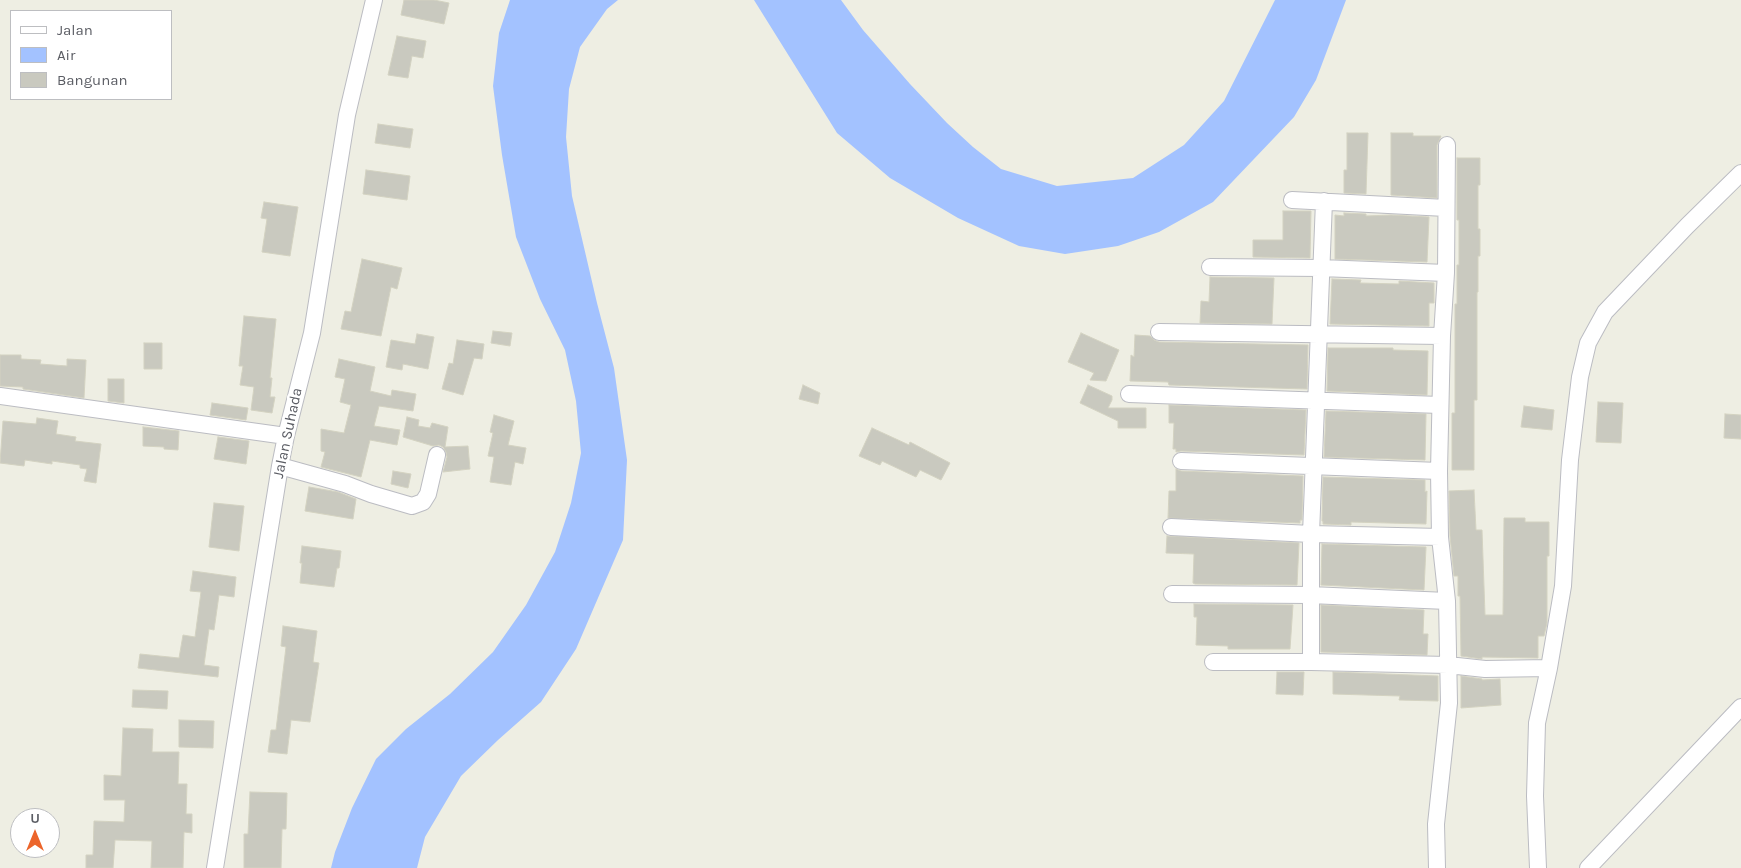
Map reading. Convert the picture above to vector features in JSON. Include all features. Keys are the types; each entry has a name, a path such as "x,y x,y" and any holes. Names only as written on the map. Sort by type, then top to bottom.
{"street":[{"name":"Jalan Suhada","path":"215,868 280,466 312,333 347,115 374,0"},
{"path":"1437,868 1436,824 1449,702 1447,601 1440,537 1439,471 1442,336 1446,273 1447,145"},
{"path":"1538,868 1535,796 1537,731 1563,586 1570,460 1580,377 1588,343 1606,312 1687,226 1741,174"},
{"path":"1292,200 1446,208"},
{"path":"1311,662 1311,534 1324,201"},
{"path":"1210,267 1321,268 1446,273"},
{"path":"1159,332 1442,336"},
{"path":"1130,394 1440,404"},
{"path":"0,396 286,436"},
{"path":"280,466 412,506 423,502 428,494 436,454"},
{"path":"1181,461 1439,471"},
{"path":"1171,526 1311,534 1440,537"},
{"path":"1172,594 1310,595 1447,601"},
{"path":"1213,662 1448,665 1485,669 1549,668"},
{"path":"1588,868 1741,708"}],"water":[{"path":"510,0 618,0 607,9 580,47 569,89 566,137 572,196 614,368 627,460 623,540 576,649 541,702 461,776 425,837 417,868 331,868 335,852 352,808 376,759 406,729 450,694 493,652 526,605 555,552 571,503 581,453 576,401 565,350 540,299 516,237 493,86 499,33"},
{"path":"754,0 841,0 863,30 910,84 973,147 1001,169 1057,186 1133,178 1184,145 1224,101 1275,0 1346,0 1316,80 1294,117 1213,202 1159,232 1118,246 1065,254 1019,246 958,218 890,178 837,133"}],"building":[{"path":"404,0 434,0 449,3 444,24 401,15"},
{"path":"397,36 426,41 423,58 412,56 408,78 388,75"},
{"path":"378,124 413,129 410,148 375,143"},
{"path":"1347,133 1368,133 1366,194 1344,193 1344,170 1347,170"},
{"path":"1391,133 1413,133 1413,136 1441,136 1437,145 1437,198 1391,195"},
{"path":"1457,158 1480,158 1478,229 1480,229 1480,256 1478,256 1477,400 1474,400 1474,470 1452,470 1452,413 1455,413 1455,304 1457,304 1457,265 1459,265"},
{"path":"366,170 410,176 407,200 363,194"},
{"path":"264,202 298,207 290,256 262,252 267,219 261,218"},
{"path":"1283,211 1311,211 1310,258 1253,257 1253,240 1283,240"},
{"path":"1344,213 1366,214 1366,216 1429,217 1427,262 1335,259 1335,215 1344,216"},
{"path":"362,259 402,268 397,289 391,287 381,336 341,329 345,311 351,312"},
{"path":"1210,277 1274,278 1272,324 1200,323 1201,301 1209,302"},
{"path":"1332,279 1361,280 1360,283 1399,284 1399,281 1434,283 1434,303 1429,303 1429,326 1330,324"},
{"path":"244,316 276,319 270,378 272,378 270,397 275,397 272,413 251,410 254,387 240,385 243,366 239,366"},
{"path":"493,331 512,333 510,346 491,343"},
{"path":"1081,333 1119,350 1106,381 1090,380 1094,373 1068,362"},
{"path":"417,334 434,337 428,369 403,364 402,370 386,367 391,340 415,344"},
{"path":"1135,335 1150,336 1159,342 1308,345 1307,389 1169,385 1168,382 1130,381 1131,355 1134,357"},
{"path":"457,340 484,344 482,359 474,358 463,395 442,389 449,363 453,364"},
{"path":"144,343 162,343 162,369 144,369"},
{"path":"1328,348 1393,348 1393,350 1428,351 1427,395 1327,391"},
{"path":"0,355 21,355 21,359 41,360 40,364 67,366 67,359 86,360 84,398 23,389 23,387 0,386"},
{"path":"339,359 375,367 370,391 391,396 392,390 416,394 413,411 379,406 374,426 400,430 397,445 370,440 361,477 321,467 325,452 321,451 321,429 344,433 351,405 340,402 345,379 335,377"},
{"path":"108,379 124,379 124,403 108,401"},
{"path":"803,385 820,393 818,404 799,399"},
{"path":"1088,385 1112,396 1108,408 1146,408 1146,428 1118,428 1118,421 1080,403"},
{"path":"1598,402 1623,403 1621,443 1596,442"},
{"path":"212,403 248,408 246,420 210,415"},
{"path":"1169,405 1306,410 1304,455 1176,452 1176,449 1173,449 1174,423 1169,423"},
{"path":"1524,406 1554,410 1552,430 1521,427"},
{"path":"1326,411 1426,414 1425,460 1324,457"},
{"path":"1725,414 1741,415 1741,439 1724,438"},
{"path":"494,415 514,421 508,445 526,448 523,464 515,462 511,485 490,482 494,457 488,456 493,433 490,432"},
{"path":"407,417 419,420 418,426 430,428 432,423 448,427 445,447 468,446 470,469 443,472 447,457 443,447 403,437"},
{"path":"37,418 58,421 56,434 76,437 75,441 101,444 96,483 84,481 87,469 80,468 80,465 52,461 52,464 25,460 24,466 0,463 3,421 36,424"},
{"path":"143,427 179,431 178,450 143,446"},
{"path":"872,428 909,445 910,442 950,463 941,480 920,470 916,477 882,461 880,465 859,456"},
{"path":"218,437 249,441 246,464 214,459"},
{"path":"1176,469 1181,471 1303,476 1302,520 1300,520 1300,523 1168,518 1169,491 1176,491"},
{"path":"393,471 411,474 408,488 391,484"},
{"path":"1323,477 1425,480 1425,492 1427,491 1426,524 1351,522 1351,525 1323,524"},
{"path":"309,487 338,492 356,499 353,519 305,511"},
{"path":"1474,490 1476,530 1482,530 1485,615 1503,615 1504,518 1525,518 1525,522 1549,522 1547,623 1544,636 1538,636 1538,658 1482,657 1482,659 1461,656 1460,596 1458,596 1458,576 1454,576 1450,536 1449,491"},
{"path":"214,503 244,506 239,551 209,547"},
{"path":"1167,536 1299,543 1297,585 1195,584 1193,583 1194,554 1166,553"},
{"path":"1322,544 1426,547 1424,590 1321,585"},
{"path":"302,546 341,551 334,587 300,583"},
{"path":"193,571 236,577 234,597 219,595 214,630 209,629 204,665 219,667 218,677 138,668 140,654 179,658 183,635 195,637 201,592 190,591"},
{"path":"1194,604 1293,605 1290,649 1228,649 1228,646 1196,645 1197,617 1194,617"},
{"path":"1321,605 1424,610 1423,634 1428,634 1427,655 1321,652"},
{"path":"283,626 317,631 313,662 319,663 310,722 291,720 287,754 268,752 271,730 276,730 286,647 281,646"},
{"path":"1277,672 1304,672 1303,695 1276,694"},
{"path":"1333,672 1438,676 1438,701 1399,700 1400,696 1333,694"},
{"path":"1461,676 1482,680 1500,679 1501,705 1461,708"},
{"path":"133,690 168,691 167,709 132,707"},
{"path":"179,720 214,721 213,748 179,747"},
{"path":"123,728 153,729 152,752 179,752 178,784 187,784 186,814 192,814 192,833 184,832 183,868 151,868 152,841 115,840 113,868 86,868 86,855 93,855 94,821 124,822 125,800 104,800 104,775 121,776"},
{"path":"250,792 287,793 286,829 282,829 281,868 244,868 244,834 248,834"}]}
